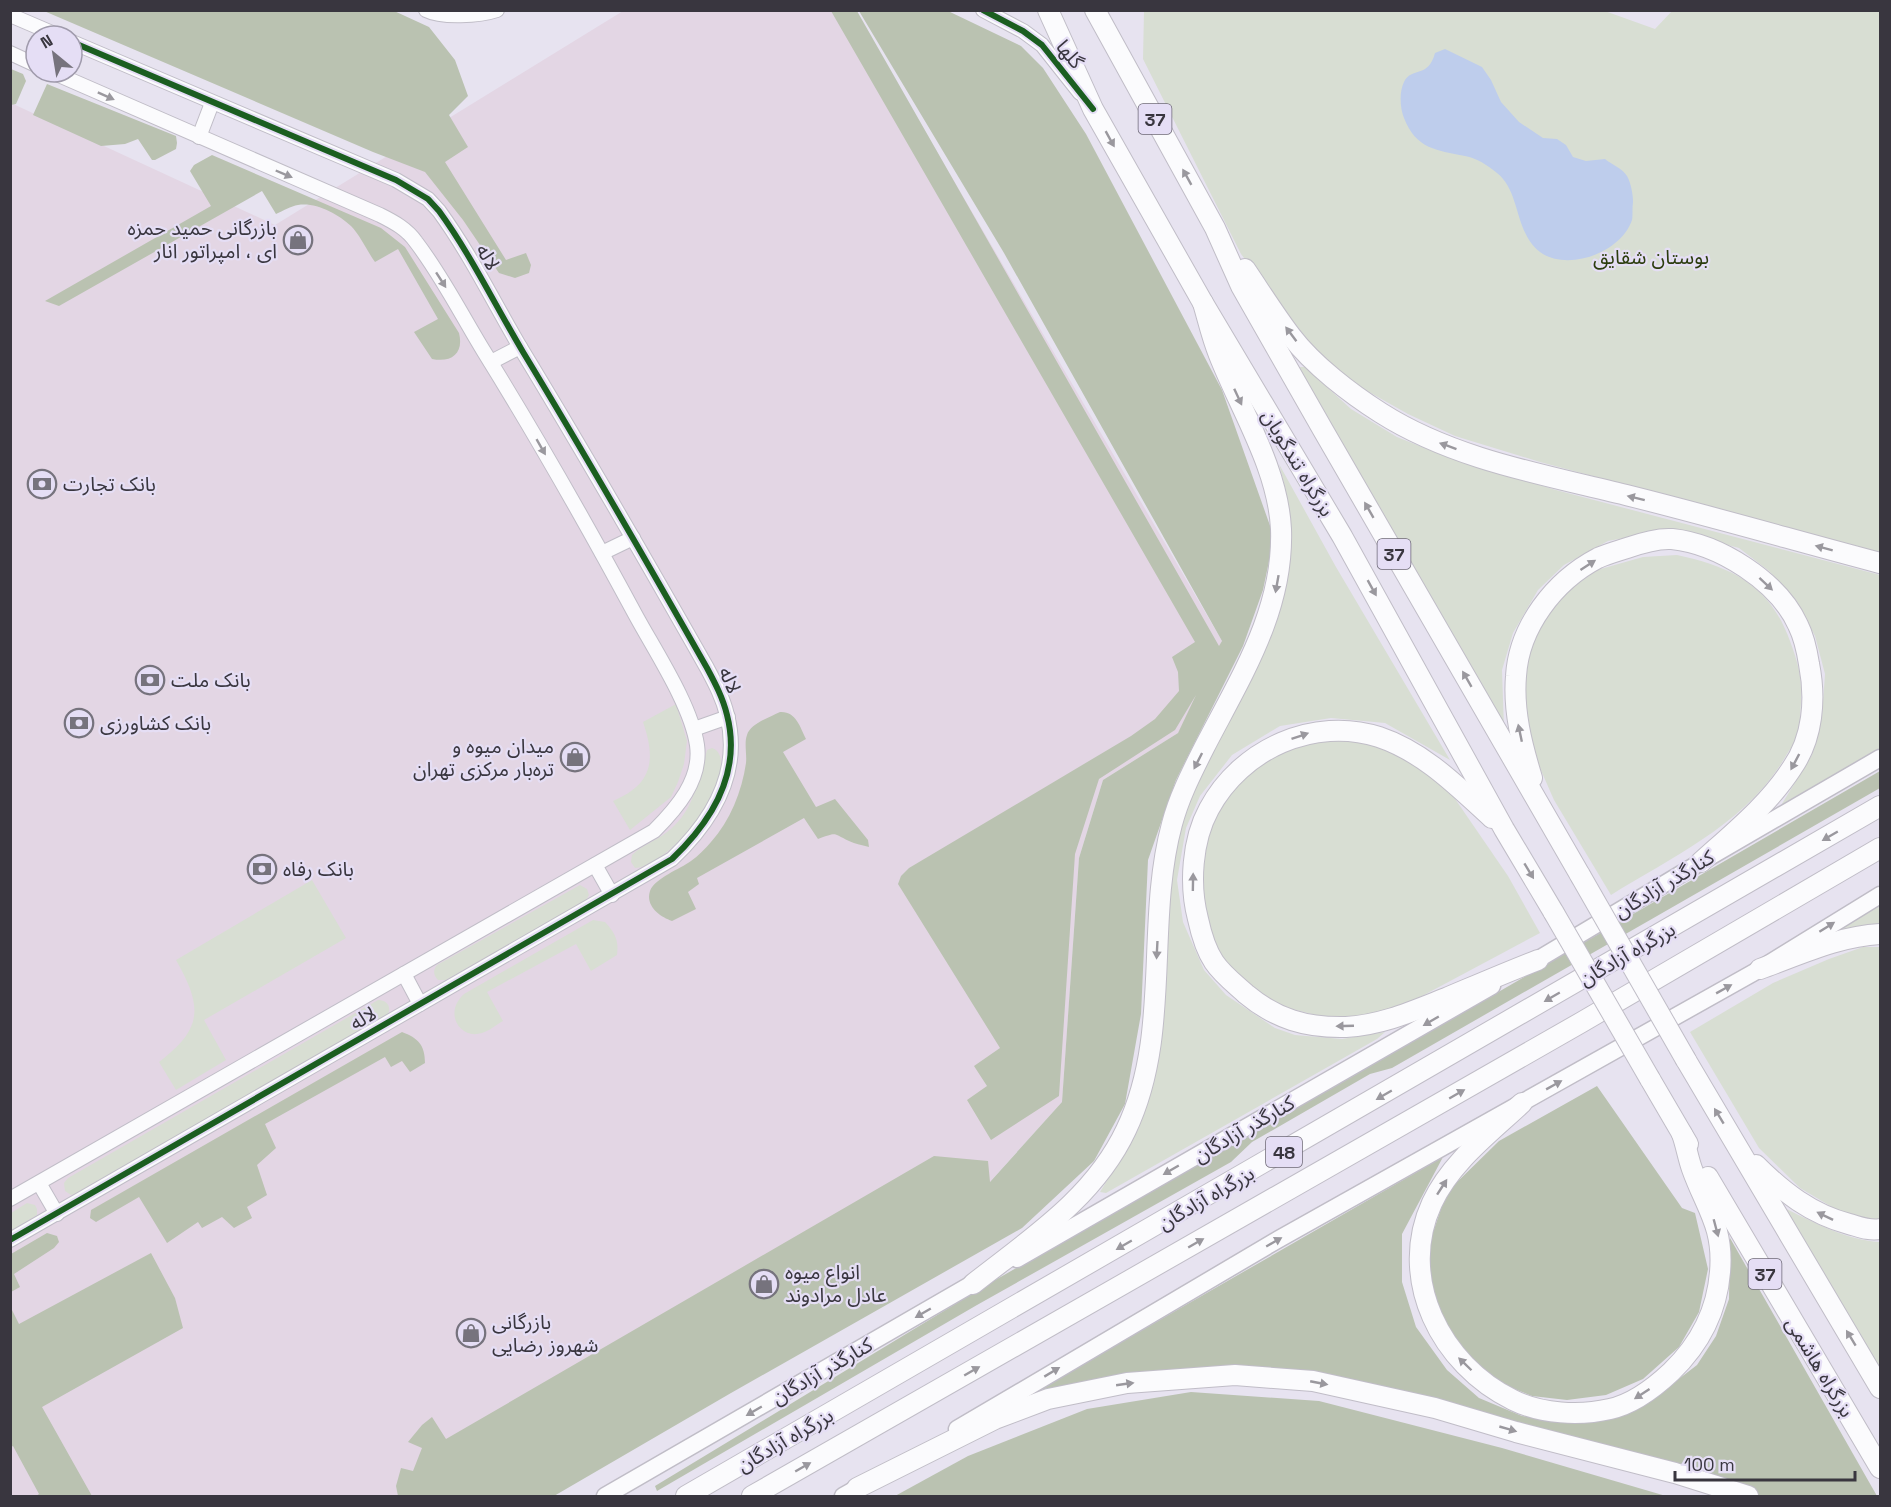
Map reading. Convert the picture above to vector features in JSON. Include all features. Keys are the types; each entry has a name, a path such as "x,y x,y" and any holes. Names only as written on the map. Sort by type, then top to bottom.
{"highway":[{"name":"بزرگراه تندگویان","path":"1048,10 1093,109 1203,303 1348,546 1504,829 1650,1080"},
{"name":"بزرگراه تندگویان","path":"1095,10 1215,228 1241,286 1686,1060"},
{"path":"1215,228 1292,337 1330,375 1380,413 1414,432 1506,465 1881,563"},
{"path":"973,1284 1058,1217 1086,1189 1108,1163 1126,1131 1137,1104 1151,1050 1160,893 1172,824 1182,794 1258,643 1269,617 1275,592 1281,561 1279,507 1257,438 1218,354 1203,303"},
{"path":"1542,809 1521,740 1516,711 1516,675 1522,643 1533,622 1559,585 1598,558 1655,541 1671,539 1701,546 1736,561 1761,579 1780,598 1798,624 1807,652 1814,687 1812,716 1803,746 1793,767 1770,799 1701,862"},
{"path":"1504,829 1448,778 1409,750 1378,737 1344,730 1308,733 1285,741 1252,758 1225,785 1208,810 1196,847 1193,900 1202,935 1213,961 1261,1006 1282,1018 1312,1026 1346,1027 1393,1019 1538,960"},
{"name":"بزرگراه آزادگان","path":"686,1497 1881,806"},
{"name":"بزرگراه آزادگان","path":"752,1497 1582,1022 1881,848"},
{"path":"1760,969 1832,943 1865,935 1881,934"},
{"name":"بزرگراه هاشمی","path":"1686,1060 1881,1388"},
{"name":"بزرگراه هاشمی","path":"1650,1080 1881,1468"},
{"path":"1522,1103 1467,1154 1438,1191 1424,1226 1419,1256 1420,1280 1426,1302 1440,1333 1459,1359 1498,1392 1515,1401 1551,1410 1592,1412 1612,1409 1627,1403 1662,1381 1678,1365 1695,1346 1707,1322 1717,1293 1720,1271 1719,1238 1712,1212 1692,1169 1682,1134"},
{"path":"1737,1145 1774,1182 1801,1204 1834,1220 1871,1230 1881,1229"},
{"path":"850,1492 995,1419 1048,1399 1127,1383 1235,1375 1313,1381 1435,1408 1516,1432 1675,1473 1748,1497"}],"main road":[{"name":"کنارگذر آزادگان","path":"605,1497 1538,960 1881,758"},
{"path":"850,1492 1172,1301 1760,969 1881,895"}],"street":[{"path":"426,10 434,15 489,13 497,10"},
{"name":"گلها","path":"983,10 1023,31 1042,45 1093,109"},
{"path":"10,15 31,24"},
{"name":"لاله","path":"10,1240 672,859 703,825 717,804 727,774 730,745 728,717 707,668 448,223 428,200 396,180 84,47"},
{"path":"10,53 24,59"},
{"name":"لاله","path":"10,1199 654,831 673,813 687,793 695,769 698,748 687,711 602,553 491,362 415,240 397,224 79,84"},
{"path":"199,137 212,103"},
{"path":"491,362 520,347"},
{"path":"602,553 633,538"},
{"path":"694,729 728,717"},
{"path":"594,865 612,895"},
{"path":"404,974 420,1004"},
{"path":"39,1183 57,1214"}],"shaded area":[{"name":"میدان میوه و تره‌بار مرکزی تهران","path":"623,11 855,11 1222,641 1220,657 1178,733 1103,780 1079,858 1062,1102 989,1183 420,1496 11,1496 11,103 275,225"}],"green space":[{"path":"392,10 429,27 455,60 468,96 449,115 468,147 445,162 506,260 526,253 531,265 529,273 515,278 499,273 463,220 425,172 84,28 84,24 74,24 44,11"},
{"name":"بوستان شقایق","path":"1602,10 1655,29 1672,11 1880,11 1880,553 1540,462 1455,436 1408,414 1328,369 1241,254 1143,59 1144,11"},
{"path":"831,11 857,11 1219,646 1222,641 1004,253 859,11 948,11 1021,46 1043,68 1086,134 1222,390 1274,537 1263,590 1243,646 1176,780 1148,860 1141,1014 1125,1104 1094,1161 1022,1228 554,1496 398,1496 396,1486 401,1468 413,1471 422,1448 408,1442 432,1417 446,1439 934,1156 988,1161 990,1182 1062,1102 1079,858 1103,780 1178,733 1196,695 1175,730 1099,779 1075,854 1059,1096 991,1140 967,1100 987,1086 974,1066 1000,1048 898,884 901,876 909,868 1131,736 1155,719 1179,691 1178,672 1172,657 1195,642"},
{"path":"11,69 23,74 25,84 16,104 11,105"},
{"path":"47,84 176,136 176,149 152,160 138,139 125,144 101,146 33,115"},
{"path":"212,155 381,228 405,247 459,333 460,346 455,355 451,358 432,359 414,332 438,319 398,249 375,262 351,226 340,217 312,205 293,206 276,214 262,191 59,306 45,301 211,206 190,171 194,165"},
{"path":"1299,367 1305,367 1351,409 1397,437 1447,457 1556,490 1880,575 1880,749 1780,807 1812,755 1822,717 1825,674 1815,636 1796,600 1769,571 1739,548 1687,534 1651,533 1608,541 1564,565 1538,590 1513,633 1502,670 1504,728"},
{"path":"1279,464 1336,567 1450,760 1385,723 1331,718 1280,726 1232,755 1200,796 1186,828 1177,880 1183,922 1204,970 1226,995 1275,1028 1295,1035 1342,1039 1385,1032 1377,1039 1106,1193 1100,1192 1138,1130 1158,1059 1168,874 1179,824 1208,759 1277,621 1291,549 1284,483"},
{"path":"1677,555 1732,573 1760,592 1772,606 1782,622 1799,670 1801,696 1799,730 1793,744 1771,778 1731,818 1684,851 1611,895 1554,800 1536,759 1523,718 1523,673 1535,630 1565,593 1597,570 1643,557"},
{"path":"676,704 687,741 684,764 678,782 671,797 630,830 613,801 636,787 648,769 649,748 643,722"},
{"path":"780,712 794,717 806,739 783,752 816,807 835,799 868,840 869,847 835,834 818,839 804,818 697,878 699,884 688,892 696,909 672,921 663,917 652,906 650,891 662,878 696,857 718,834 734,805 742,784 746,763 746,738 749,731 761,721"},
{"path":"1346,738 1391,750 1424,767 1449,790 1508,876 1540,933 1409,1003 1362,1017 1332,1019 1288,1008 1256,993 1220,957 1209,931 1199,876 1213,814 1242,777 1261,761 1308,742"},
{"path":"712,748 718,752 721,759 721,769 707,808 690,830 663,855 653,862 635,868 631,862 632,855 667,832 683,815 694,795 707,750"},
{"path":"1880,771 1880,788 1392,1068 1370,1074 1252,1142 1231,1162 977,1305 657,1491 655,1486 990,1283"},
{"path":"312,880 346,938 204,1020 226,1060 176,1090 159,1062 174,1050 191,1027 194,1004 185,976 176,960"},
{"path":"580,885 587,889 589,895 586,900 446,980 436,978 434,972 437,965"},
{"path":"1880,903 1880,926 1810,943"},
{"path":"593,920 605,922 616,937 617,955 591,971 576,944 487,992 503,1021 482,1033 467,1033 461,1029 455,1017 455,1009 464,994"},
{"path":"1863,947 1880,947 1880,1222 1852,1219 1800,1188 1759,1148 1690,1032 1773,983"},
{"path":"378,1000 388,1005 387,1016 77,1194 71,1195 65,1191 64,1183 68,1178"},
{"path":"402,1032 420,1043 424,1051 425,1063 410,1072 402,1061 391,1067 385,1057 265,1124 276,1148 257,1165 267,1195 247,1207 252,1218 234,1228 222,1217 202,1228 198,1222 167,1243 139,1197 96,1222 90,1218 91,1210"},
{"path":"1597,1086 1682,1208 1695,1213 1708,1269 1699,1312 1679,1347 1643,1379 1606,1395 1567,1400 1532,1396 1502,1384 1460,1351 1441,1322 1429,1275 1427,1250 1444,1200 1452,1187 1499,1141"},
{"path":"1443,1157 1402,1234 1402,1282 1416,1327 1447,1370 1479,1398 1522,1416 1584,1422 1658,1395 1697,1365 1716,1336 1729,1299 1730,1238 1877,1496 1748,1496 1369,1387 1086,1382 1038,1390"},
{"path":"27,1203 35,1205 37,1215 11,1231 11,1213"},
{"path":"1782,1207 1842,1234 1880,1242 1880,1373"},
{"path":"47,1233 57,1236 59,1242 54,1248 14,1274 20,1287 11,1292 11,1254"},
{"path":"151,1253 175,1298 183,1328 42,1407 92,1496 36,1496 39,1494 13,1446 11,1447 11,1308 19,1324"},
{"path":"1191,1392 1319,1401 1502,1448 1666,1496 895,1496 968,1456 1087,1409"}],"water":[{"path":"1445,49 1482,67 1501,102 1519,122 1543,138 1557,139 1566,145 1573,157 1586,161 1605,159 1625,173 1632,193 1632,220 1626,232 1617,242 1592,256 1564,260 1551,258 1532,244 1521,223 1510,191 1505,181 1497,173 1478,160 1436,150 1415,136 1403,114 1402,86 1407,77 1424,69 1432,61 1435,53"}],"cycle path":[{"path":"983,10 1023,31 1042,45 1093,109"},
{"path":"10,1240 672,859 700,829 711,812 727,776 730,757 731,736 727,715 707,668 472,263 439,211 428,199 396,180 84,47"}],"place":[{"name":"بازرگانی حمید حمزه ای ، امپراتور انار","path":"298,240"},
{"name":"بانک تجارت","path":"42,484"},
{"name":"بانک ملت","path":"150,680"},
{"name":"بانک کشاورزی","path":"79,723"},
{"name":"میدان میوه و تره‌بار مرکزی تهران","path":"575,757"},
{"name":"بانک رفاه","path":"262,869"},
{"name":"انواع میوه عادل مرادوند","path":"764,1284"},
{"name":"بازرگانی شهروز رضایی","path":"471,1333"}]}
